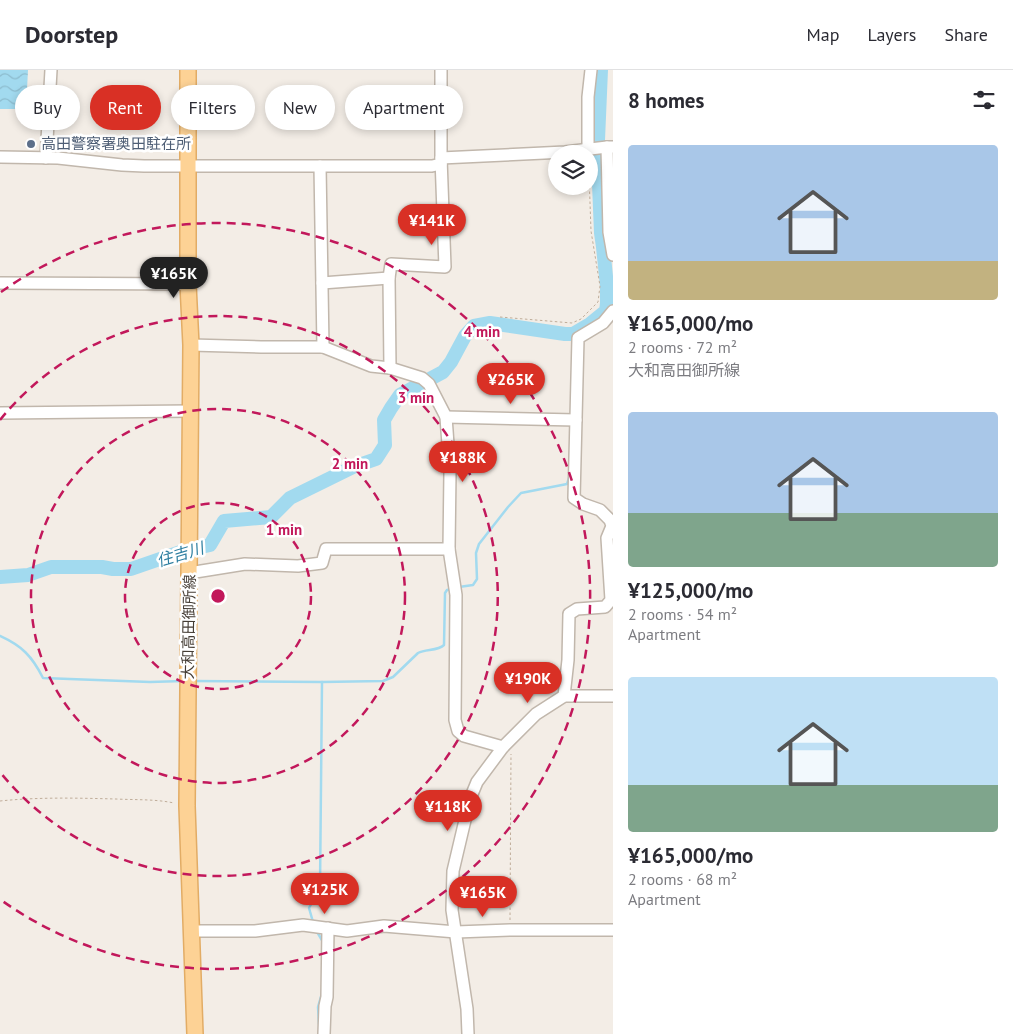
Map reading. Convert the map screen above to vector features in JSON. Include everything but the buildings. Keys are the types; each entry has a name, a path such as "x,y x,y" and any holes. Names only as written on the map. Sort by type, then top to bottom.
{"main road":[{"name":"大和高田御所線","path":"188,70 188,284 192,345 187,806 195,1034"}],"street":[{"path":"46,158 51,70"},
{"path":"390,368 390,264 446,266 441,161 441,70"},
{"path":"588,145 588,97 591,70"},
{"path":"610,147 608,223 613,255"},
{"path":"0,158 58,158 134,166 432,166 441,161 548,153"},
{"path":"320,166 323,347"},
{"path":"322,283 389,278"},
{"path":"0,283 188,284"},
{"path":"564,696 568,660 569,614 577,609 605,607 611,600 608,538 612,526 610,520 600,510 583,504 574,498 578,338 603,323 613,310"},
{"path":"192,345 323,347 371,366 390,368 425,380 446,418 450,472 449,549 456,595 455,720 458,731 464,736 503,748"},
{"path":"0,413 191,411"},
{"path":"446,418 576,420"},
{"path":"189,573 245,564 298,566 322,563 326,549 449,549"},
{"path":"468,1034 467,1009 452,910 453,872 470,799 477,782 503,748 536,714 564,696 613,696"},
{"path":"192,930 255,931 304,925 347,931 384,926 456,932 613,930"},
{"path":"324,1034 327,997 328,928"}],"path":[{"path":"500,317 572,322 581,319 598,302 600,286 592,231 590,195"},
{"path":"510,930 512,738"},
{"path":"0,801 23,798 100,799 163,801 187,806"}],"water":[{"path":"0,70 28,70 27,85 15,85 15,109 0,109"}],"waterway":[{"name":"住吉川","path":"0,577 28,575 51,567 131,569 183,551 210,545 224,521 271,517 290,498 353,467 376,459 385,445 384,420 400,395 443,372 451,362 465,336 474,326 490,323 573,334 590,324 606,311 607,286 601,233 598,140 601,70"},
{"path":"459,587 473,585 477,579 476,553 479,544 521,493 567,484 569,478"},
{"path":"193,681 383,681 393,677 418,653 444,645 445,593 451,589"},
{"path":"0,636 26,653 43,678 150,682 183,681"},
{"path":"313,922 309,908 320,888 322,682"},
{"path":"316,930 323,942"},
{"path":"319,1024 318,1007 322,993"}],"place":[{"name":"高田警察署奥田駐在所","path":"31,144"}]}
